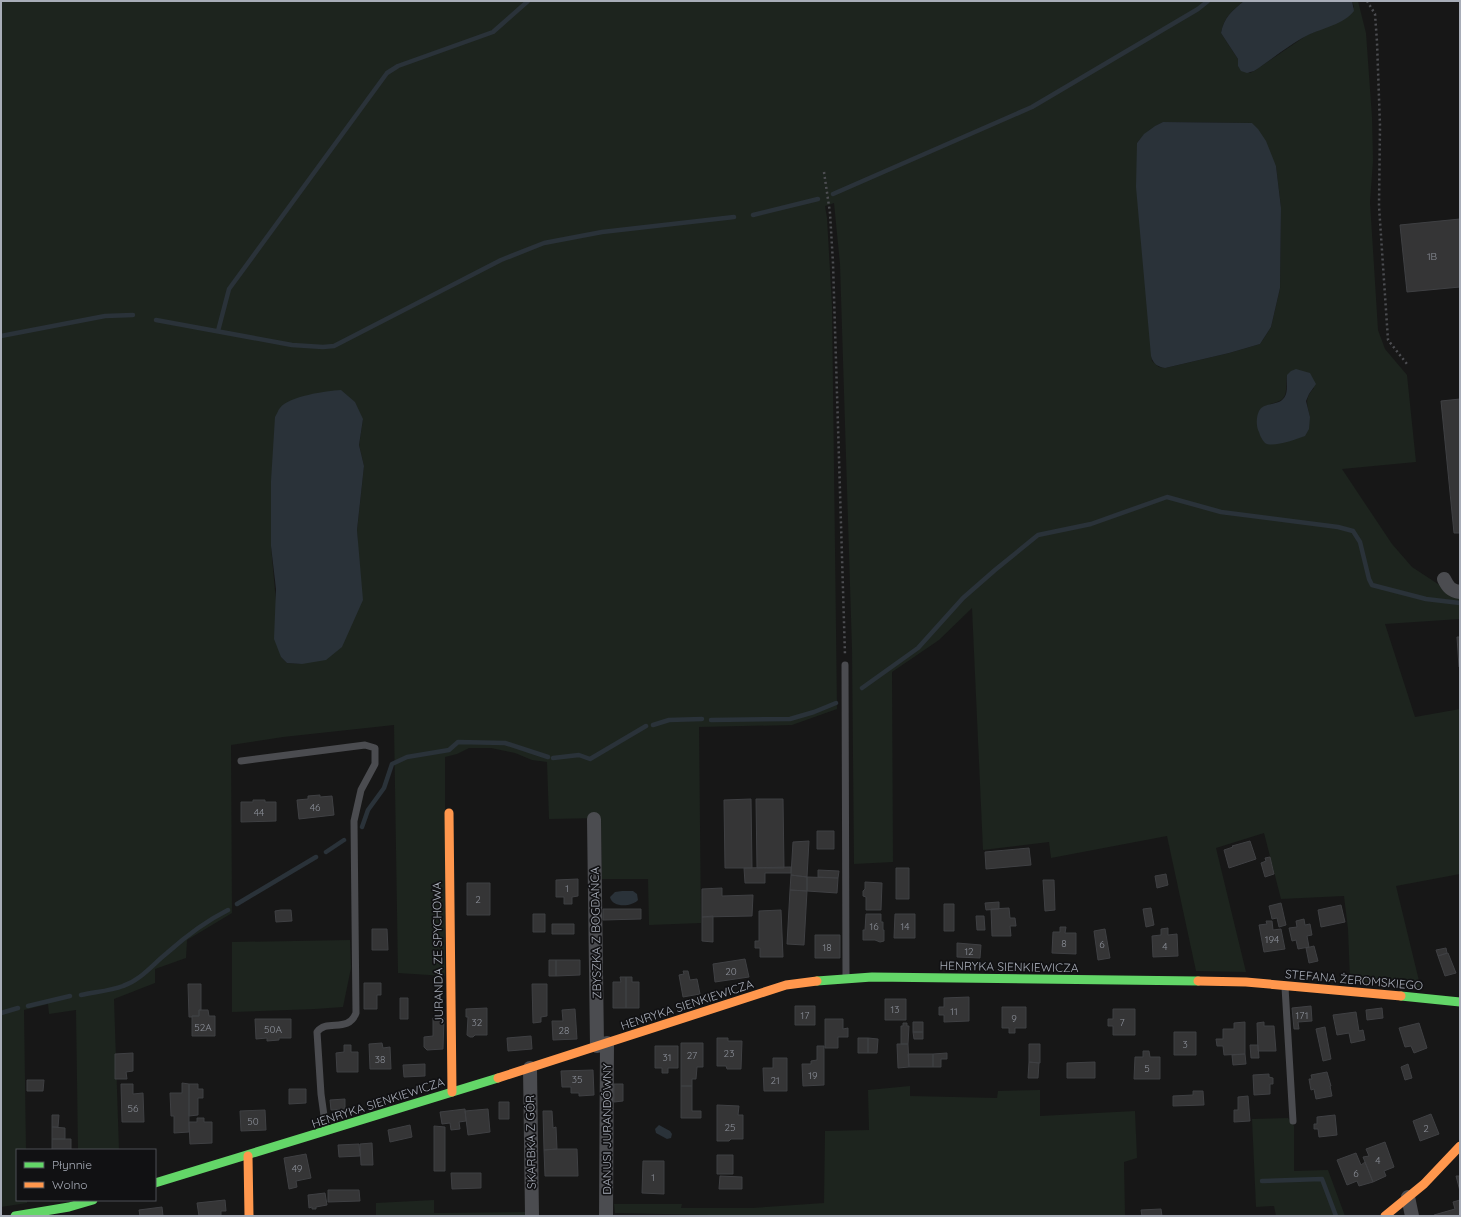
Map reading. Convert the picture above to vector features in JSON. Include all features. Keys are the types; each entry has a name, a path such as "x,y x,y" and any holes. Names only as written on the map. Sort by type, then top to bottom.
{"street":[{"path":"1444,579 1448,587 1453,591 1460,592"},
{"name":"JURANDA ZE SPYCHOWA","path":"449,813 452,1092"},
{"name":"ZBYSZKA Z BOGDAŃCA","path":"594,820 602,1045"},
{"name":"HENRYKA SIENKIEWICZA","path":"156,1183 326,1132 786,986 846,978 1246,982"},
{"name":"STEFANA ŻEROMSKIEGO","path":"1246,982 1460,1002"},
{"name":"DANUSI JURANDÓWNY","path":"602,1045 606,1216"},
{"name":"SKARBKA Z GÓR","path":"530,1068 532,1216"},
{"path":"1385,1216 1437,1171 1460,1146"},
{"path":"248,1156 249,1216"},
{"path":"1408,1197 1412,1216"},
{"path":"16,1216 35,1214 89,1201"}],"lane":[{"path":"845,665 846,978"},
{"path":"241,761 365,745 375,748 376,764 361,790 354,820 356,1013 352,1021 345,1024 320,1028 317,1032 321,1094 326,1132"},
{"path":"1285,986 1293,1121"}],"path":[{"path":"1367,1 1375,14 1377,42 1380,126 1379,206 1388,340 1407,364"},
{"path":"824,172 830,213 833,263 845,665"}],"shaded area":[{"path":"1,1 1244,1 1226,18 1221,33 1238,59 1238,66 1250,73 1307,35 1342,20 1354,7 1352,1 1358,1 1366,33 1372,117 1373,161 1370,202 1378,330 1385,349 1407,375 1416,462 1342,469 1392,544 1412,567 1441,586 1460,595 1460,619 1385,624 1415,717 1460,709 1460,874 1396,886 1421,989 1350,980 1348,929 1344,896 1281,899 1264,833 1216,848 1246,972 1196,971 1167,836 1051,858 1049,842 983,850 972,608 939,640 892,672 893,862 854,864 852,649 840,264 834,203 825,206 832,306 837,709 792,725 699,727 701,923 649,925 648,879 602,879 601,818 549,819 547,762 532,760 515,753 491,748 469,748 457,754 445,757 445,976 398,973 394,725 283,737 231,745 232,913 187,940 186,958 155,969 155,983 114,999 119,1149 78,1149 76,1010 49,1014 48,1004 24,1010 26,1149 16,1149 16,1201 27,1201 27,1203 1,1207","holes":["1163,122 1252,123 1276,166 1281,208 1280,288 1271,327 1260,344 1165,368 1159,367 1152,361 1137,143 1155,126","1287,375 1314,388 1309,395 1307,402 1310,417 1270,404 1284,398","363,419 359,445 364,466 357,530 358,552 302,664 287,663 281,657 271,546 272,514"]},
{"path":"1244,1 1352,1 1354,11 1345,19 1308,35 1287,47 1254,71 1247,73 1241,71 1238,66 1238,59 1221,33 1226,18"},
{"path":"1163,122 1252,123 1266,141 1276,166 1281,208 1280,288 1271,327 1260,344 1165,368 1156,365 1151,356 1136,187 1137,143 1144,134"},
{"path":"1296,369 1310,373 1316,384 1306,401 1310,417 1309,429 1305,436 1296,439 1279,444 1265,443 1257,427 1258,413 1264,406 1277,403 1285,397 1287,391 1287,375"},
{"path":"341,390 355,402 363,419 359,445 364,466 357,530 363,600 342,647 326,660 302,664 287,663 281,657 274,639 276,589 271,546 271,481 275,417 280,408 291,400 317,393"},
{"path":"633,891 637,894 638,900 627,905 618,905 614,903 610,897 615,892"},
{"path":"350,940 351,968 343,1007 232,1012 232,942"},
{"path":"910,1086 910,1096 997,1098 998,1091 1040,1090 1040,1116 1135,1111 1137,1158 1124,1162 1125,1216 755,1216 615,1213 614,1204 682,1204 681,1208 752,1208 824,1203 825,1131 869,1130 868,1090"},
{"path":"1288,1118 1294,1126 1294,1171 1328,1170 1345,1216 1276,1216 1274,1206 1256,1207 1252,1119"},
{"path":"659,1125 670,1131 672,1134 671,1138 667,1139 656,1133 655,1129"},
{"path":"434,1200 434,1213 526,1212 526,1216 376,1216 376,1203"}],"building":[{"path":"1460,219 1460,287 1407,292 1400,225"},
{"path":"1460,399 1460,533 1454,533 1441,401"},
{"path":"1457,637 1460,637 1459,667"},
{"path":"320,795 320,797 332,796 334,815 299,819 297,800 308,799 308,796"},
{"path":"751,799 752,868 725,868 724,800"},
{"path":"756,799 783,799 784,868 757,868"},
{"path":"253,800 276,802 276,821 241,822 241,802 253,802"},
{"path":"817,831 834,831 834,849 817,849"},
{"path":"809,841 807,877 791,875 793,842"},
{"path":"1250,841 1256,859 1229,868 1224,850"},
{"path":"1029,848 1031,865 986,869 985,852"},
{"path":"1270,857 1274,874 1265,877 1261,863 1266,861 1265,858"},
{"path":"791,867 791,873 765,873 765,883 745,883 744,868"},
{"path":"896,868 909,868 909,899 896,899"},
{"path":"818,870 839,871 838,878 818,877"},
{"path":"1166,874 1168,885 1157,888 1155,876"},
{"path":"791,875 807,877 807,891 790,890"},
{"path":"807,877 838,878 837,893 807,891"},
{"path":"578,879 578,896 572,897 572,904 564,904 564,897 556,897 556,880"},
{"path":"1043,880 1054,880 1055,910 1045,911"},
{"path":"865,882 882,883 881,910 866,910 866,897 863,896"},
{"path":"467,883 490,883 490,915 467,915"},
{"path":"722,888 722,896 753,895 752,916 702,917 702,889"},
{"path":"790,890 807,891 804,945 787,944"},
{"path":"999,902 999,909 986,910 985,903"},
{"path":"1281,903 1286,925 1279,927 1277,918 1272,919 1269,906"},
{"path":"944,904 954,904 954,931 944,931"},
{"path":"1341,905 1345,922 1321,927 1318,910"},
{"path":"1009,908 1010,918 1015,918 1016,926 1010,926 1011,936 992,936 991,909"},
{"path":"1151,908 1154,925 1146,927 1143,909"},
{"path":"603,909 641,909 641,919 603,920"},
{"path":"291,910 292,921 276,922 275,911"},
{"path":"781,910 783,957 760,957 760,948 755,948 755,941 759,941 759,911"},
{"path":"533,914 545,914 545,932 533,932"},
{"path":"866,914 881,914 881,922 883,922 884,930 884,941 863,940"},
{"path":"895,914 915,914 915,938 894,938"},
{"path":"713,916 713,942 702,941 702,917"},
{"path":"976,916 984,916 985,930 977,930"},
{"path":"1304,919 1305,925 1310,924 1312,935 1307,936 1309,947 1298,949 1296,940 1292,941 1289,928 1297,927 1296,921"},
{"path":"1266,921 1272,921 1273,930 1281,929 1285,949 1264,952 1259,925 1267,924"},
{"path":"552,924 574,924 574,934 552,934"},
{"path":"1060,927 1066,927 1065,933 1076,933 1076,954 1052,953 1053,932 1060,932"},
{"path":"1168,928 1168,935 1177,934 1178,956 1153,957 1152,936 1161,935 1161,929"},
{"path":"372,929 387,929 388,950 372,950"},
{"path":"1105,929 1110,958 1098,960 1094,931"},
{"path":"815,935 840,935 840,958 815,958"},
{"path":"957,943 981,945 980,958 957,957"},
{"path":"1314,946 1318,961 1309,963 1306,948"},
{"path":"1446,948 1447,953 1438,956 1436,950"},
{"path":"1448,953 1456,973 1445,976 1438,956"},
{"path":"745,959 749,977 715,982 713,964"},
{"path":"549,960 556,960 556,976 549,976"},
{"path":"556,960 580,960 580,975 556,976"},
{"path":"683,971 688,971 690,980 697,979 700,994 683,997 679,975 684,974"},
{"path":"620,977 626,977 626,1008 613,1008 613,982 621,982"},
{"path":"626,977 632,977 632,982 639,982 639,1008 626,1008"},
{"path":"364,983 381,983 381,995 377,995 377,1009 364,1009"},
{"path":"188,984 201,984 201,1010 199,1010 199,1016 189,1017"},
{"path":"532,984 547,984 547,1016 541,1017 541,1022 533,1023"},
{"path":"969,997 969,1021 944,1022 944,1015 939,1015 939,1007 944,1007 944,998"},
{"path":"400,998 408,998 408,1019 400,1019"},
{"path":"885,999 906,999 906,1020 885,1020"},
{"path":"795,1006 815,1006 815,1025 795,1025"},
{"path":"1311,1006 1312,1021 1298,1022 1299,1029 1294,1029 1292,1008"},
{"path":"1002,1007 1026,1007 1026,1028 1015,1028 1015,1033 1009,1033 1009,1028 1002,1028"},
{"path":"487,1008 487,1035 475,1035 470,1037 467,1035 468,1017 466,1017 466,1009"},
{"path":"1382,1008 1383,1018 1367,1020 1366,1010"},
{"path":"575,1009 577,1039 553,1040 552,1021 563,1021 562,1010"},
{"path":"1113,1009 1135,1009 1135,1035 1113,1035 1113,1026 1108,1026 1108,1019 1113,1019"},
{"path":"199,1010 208,1010 209,1016 215,1016 215,1036 192,1036 192,1016 199,1016"},
{"path":"1356,1012 1359,1031 1363,1030 1365,1040 1351,1043 1349,1033 1337,1035 1333,1015"},
{"path":"433,1018 444,1018 443,1049 427,1050 424,1047 424,1037 433,1036"},
{"path":"255,1019 291,1019 291,1038 279,1038 279,1040 267,1041 267,1038 256,1039"},
{"path":"825,1019 843,1019 843,1029 848,1028 848,1037 838,1037 838,1048 825,1048"},
{"path":"913,1022 923,1022 923,1032 913,1032"},
{"path":"1245,1022 1245,1054 1224,1055 1223,1046 1217,1046 1216,1039 1223,1039 1223,1029 1234,1029 1234,1023"},
{"path":"1264,1022 1264,1026 1274,1026 1276,1051 1258,1051 1257,1023"},
{"path":"903,1023 907,1023 907,1026 909,1026 908,1044 901,1044 901,1026 903,1026"},
{"path":"1419,1023 1427,1048 1414,1053 1411,1046 1405,1047 1399,1028"},
{"path":"1325,1027 1331,1059 1323,1061 1316,1029"},
{"path":"913,1032 923,1032 923,1039 914,1039"},
{"path":"1174,1032 1196,1032 1196,1055 1174,1055"},
{"path":"531,1036 532,1049 508,1051 507,1038"},
{"path":"717,1038 728,1038 728,1041 742,1041 741,1069 727,1069 726,1066 717,1066"},
{"path":"858,1038 868,1038 868,1053 858,1053"},
{"path":"868,1038 878,1039 877,1053 868,1053"},
{"path":"382,1043 383,1048 390,1047 391,1069 370,1069 369,1044"},
{"path":"681,1043 703,1043 703,1067 697,1067 696,1079 692,1079 692,1086 681,1086"},
{"path":"897,1044 908,1044 909,1067 898,1068"},
{"path":"1029,1044 1040,1044 1040,1063 1029,1062"},
{"path":"344,1045 351,1045 351,1052 358,1052 358,1072 337,1072 336,1053 344,1052"},
{"path":"1250,1045 1258,1045 1259,1058 1251,1058"},
{"path":"655,1046 678,1046 678,1068 668,1068 668,1073 662,1073 662,1068 655,1068"},
{"path":"817,1046 824,1046 824,1085 803,1086 802,1064 811,1064 811,1061 817,1060"},
{"path":"1143,1051 1149,1051 1150,1057 1160,1057 1160,1079 1134,1079 1135,1057 1143,1057"},
{"path":"133,1053 133,1071 126,1072 127,1079 115,1079 115,1054"},
{"path":"947,1053 947,1059 941,1059 941,1067 933,1067 933,1054"},
{"path":"908,1054 933,1054 933,1067 909,1067"},
{"path":"1245,1054 1246,1064 1233,1065 1232,1055"},
{"path":"773,1058 787,1058 787,1091 764,1091 763,1068 773,1068"},
{"path":"1029,1062 1039,1063 1038,1078 1028,1078"},
{"path":"1095,1062 1095,1078 1067,1078 1067,1063"},
{"path":"425,1064 425,1076 404,1077 403,1065"},
{"path":"1408,1064 1412,1078 1405,1080 1401,1067"},
{"path":"593,1070 594,1095 579,1096 579,1093 571,1093 571,1087 562,1087 561,1071"},
{"path":"1327,1072 1332,1096 1316,1099 1314,1089 1311,1090 1309,1079 1312,1079 1311,1075"},
{"path":"1269,1074 1269,1077 1273,1078 1273,1084 1270,1084 1270,1094 1254,1095 1253,1075"},
{"path":"27,1080 44,1080 43,1091 27,1091"},
{"path":"182,1083 189,1084 189,1132 174,1133 174,1116 171,1116 170,1093 182,1093"},
{"path":"121,1084 133,1084 133,1094 143,1093 144,1122 122,1122"},
{"path":"189,1084 198,1084 198,1089 203,1089 203,1098 198,1098 198,1115 189,1116"},
{"path":"614,1084 623,1084 623,1101 614,1102"},
{"path":"681,1086 692,1086 692,1111 701,1111 701,1118 681,1118"},
{"path":"289,1089 306,1089 306,1103 289,1104"},
{"path":"1193,1091 1203,1091 1204,1105 1173,1106 1173,1096 1193,1095"},
{"path":"1248,1096 1250,1121 1234,1122 1234,1110 1238,1110 1238,1097"},
{"path":"345,1099 345,1109 331,1110 330,1100"},
{"path":"499,1102 509,1102 509,1119 499,1119"},
{"path":"717,1105 739,1106 738,1115 743,1115 743,1139 717,1141"},
{"path":"465,1109 466,1121 459,1122 460,1129 451,1130 450,1123 442,1124 440,1112"},
{"path":"488,1109 490,1132 468,1135 465,1111"},
{"path":"265,1110 266,1130 241,1131 240,1111"},
{"path":"543,1111 552,1111 553,1128 556,1127 557,1149 544,1150"},
{"path":"1431,1114 1439,1134 1420,1141 1413,1121"},
{"path":"52,1115 59,1115 58,1127 52,1127"},
{"path":"1335,1115 1337,1135 1319,1137 1318,1129 1314,1129 1314,1124 1317,1124 1317,1117"},
{"path":"197,1118 204,1118 204,1122 212,1122 212,1143 190,1144 189,1122 197,1122"},
{"path":"410,1125 412,1137 390,1142 388,1130"},
{"path":"434,1126 445,1127 445,1171 434,1171"},
{"path":"52,1127 65,1128 65,1139 52,1139"},
{"path":"52,1139 71,1139 71,1149 52,1149"},
{"path":"1385,1142 1394,1167 1384,1171 1386,1176 1373,1182 1363,1157 1369,1156 1366,1149"},
{"path":"372,1143 373,1165 361,1165 360,1144"},
{"path":"359,1144 360,1156 339,1157 338,1145"},
{"path":"577,1149 578,1176 545,1176 544,1150"},
{"path":"1356,1153 1361,1165 1365,1162 1373,1182 1359,1186 1357,1181 1347,1185 1337,1160"},
{"path":"306,1154 311,1178 296,1181 297,1187 289,1189 284,1158"},
{"path":"717,1155 733,1155 733,1174 717,1174"},
{"path":"643,1161 664,1161 664,1194 642,1193"},
{"path":"451,1173 481,1173 481,1188 452,1189"},
{"path":"720,1176 742,1177 742,1189 719,1189"},
{"path":"1456,1176 1460,1176 1460,1191"},
{"path":"328,1190 359,1190 360,1201 328,1202"},
{"path":"325,1193 327,1205 316,1207 316,1209 312,1209 312,1207 309,1208 308,1195"},
{"path":"225,1200 226,1211 221,1211 221,1216 199,1216 197,1203"},
{"path":"1460,1200 1460,1216 1434,1216 1455,1209 1453,1202"},
{"path":"162,1207 163,1216 140,1216 139,1210"},
{"path":"1161,1209 1162,1216 1142,1216 1141,1210"}],"waterway":[{"path":"218,331 229,289 387,73 398,66 493,32 528,1"},
{"path":"833,194 1032,107 1198,9 1208,1"},
{"path":"753,215 818,199"},
{"path":"156,320 292,345 323,347 334,346 501,260 544,243 602,232 734,217"},
{"path":"1,336 105,316 133,315"},
{"path":"862,688 918,648 963,598 1038,535 1091,524 1167,497 1221,512 1338,527 1353,531 1360,542 1369,579 1372,585 1426,599 1460,603"},
{"path":"711,720 790,719 814,712 836,703"},
{"path":"653,725 669,720 702,719"},
{"path":"553,758 579,755 590,759 646,726"},
{"path":"362,827 368,810 384,788 392,764 407,757 449,750 458,742 505,743 548,757"},
{"path":"326,852 344,840"},
{"path":"237,904 316,857"},
{"path":"81,995 118,988 136,980 189,935 228,910"},
{"path":"28,1006 70,996"},
{"path":"1,1013 18,1008"},
{"path":"1262,1181 1322,1179 1336,1216"}],"traffic: fast":[{"path":"817,981 872,977 1198,981"},
{"path":"1401,996 1460,1002"},
{"path":"156,1183 498,1078"},
{"path":"15,1216 69,1207 90,1201"}],"traffic: slow":[{"path":"449,813 452,1092"},
{"path":"498,1078 786,985 817,981"},
{"path":"1198,981 1246,982 1401,996"},
{"path":"1385,1216 1424,1184 1460,1146"},
{"path":"248,1156 249,1216"}]}
